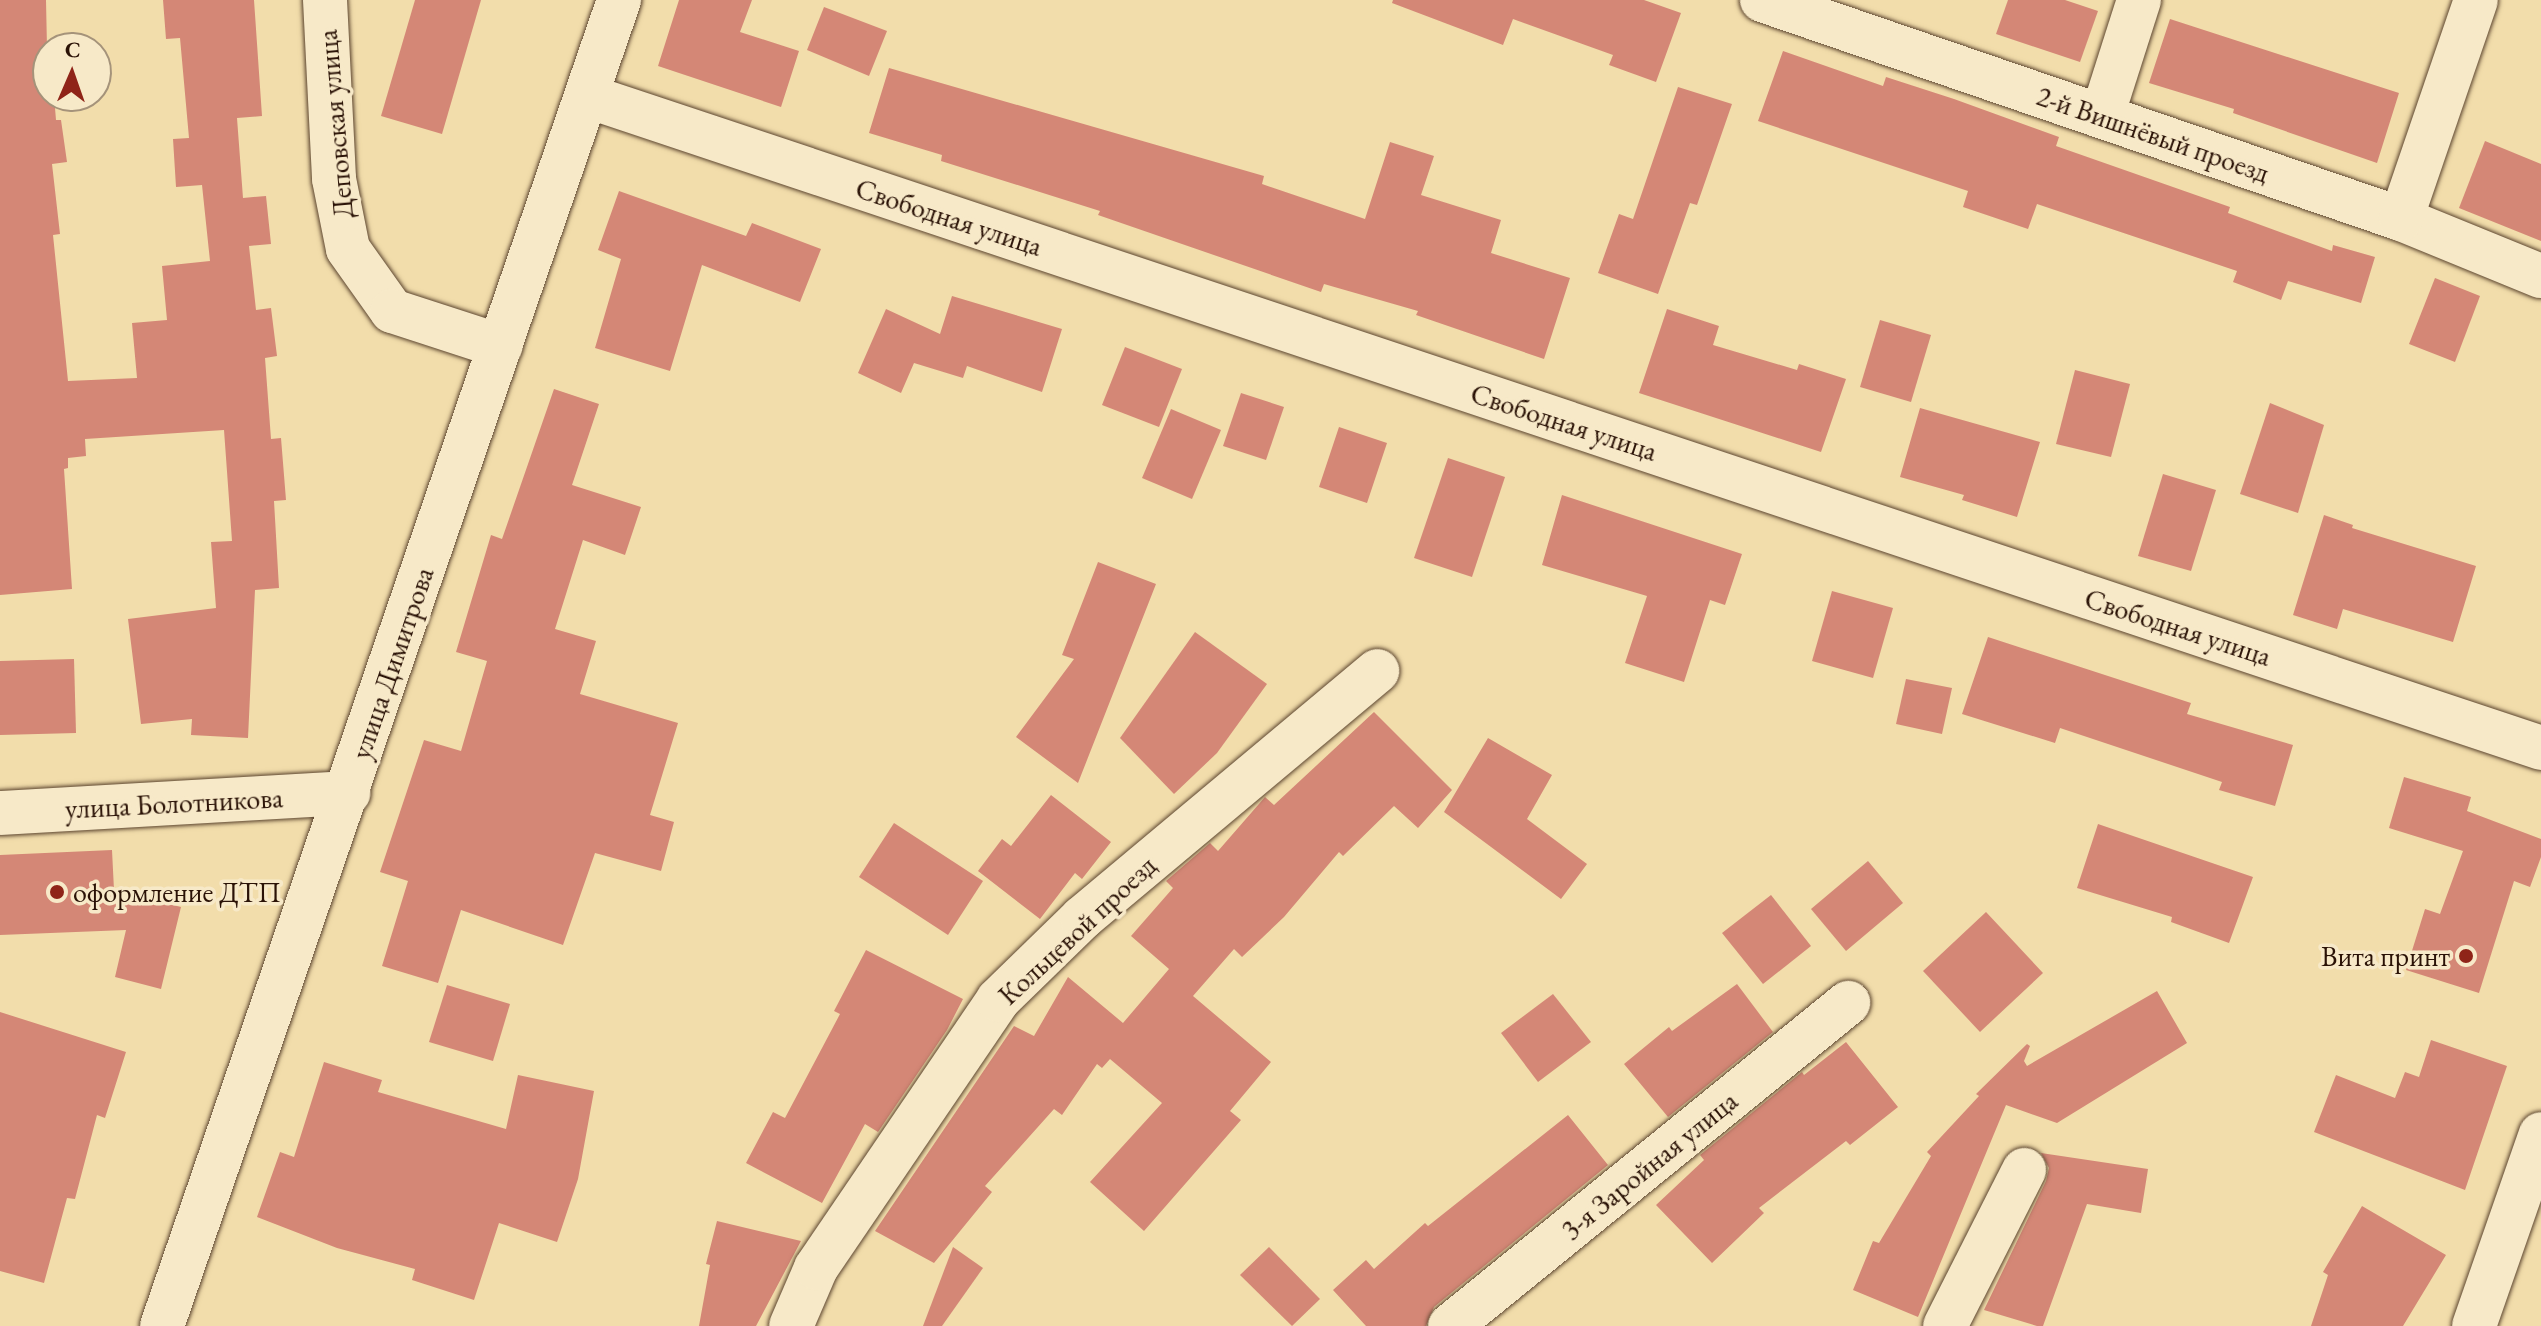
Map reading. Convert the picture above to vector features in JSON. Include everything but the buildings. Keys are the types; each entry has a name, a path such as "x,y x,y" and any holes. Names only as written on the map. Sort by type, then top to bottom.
{"street":[{"name":"Деповская улица","path":"325,0 334,179 348,249 392,311 500,346"},
{"name":"улица Димитрова","path":"162,1326 619,0"},
{"path":"2102,116 2139,0"},
{"path":"2401,219 2476,0"},
{"name":"2-й Вишнёвый проезд","path":"1772,2 2401,219 2541,276"},
{"name":"Свободная улица","path":"587,96 2541,748"},
{"name":"Кольцевой проезд","path":"791,1326 816,1268 998,1000 1082,918 1377,671"},
{"name":"улица Болотникова","path":"0,813 348,793"},
{"name":"3-я Заройная улица","path":"1450,1326 1848,1003"},
{"path":"2474,1326 2540,1138"},
{"path":"1945,1326 2024,1170"}],"place":[{"name":"оформление ДТП","path":"57,892"},
{"name":"Вита принт","path":"2466,956"}]}
